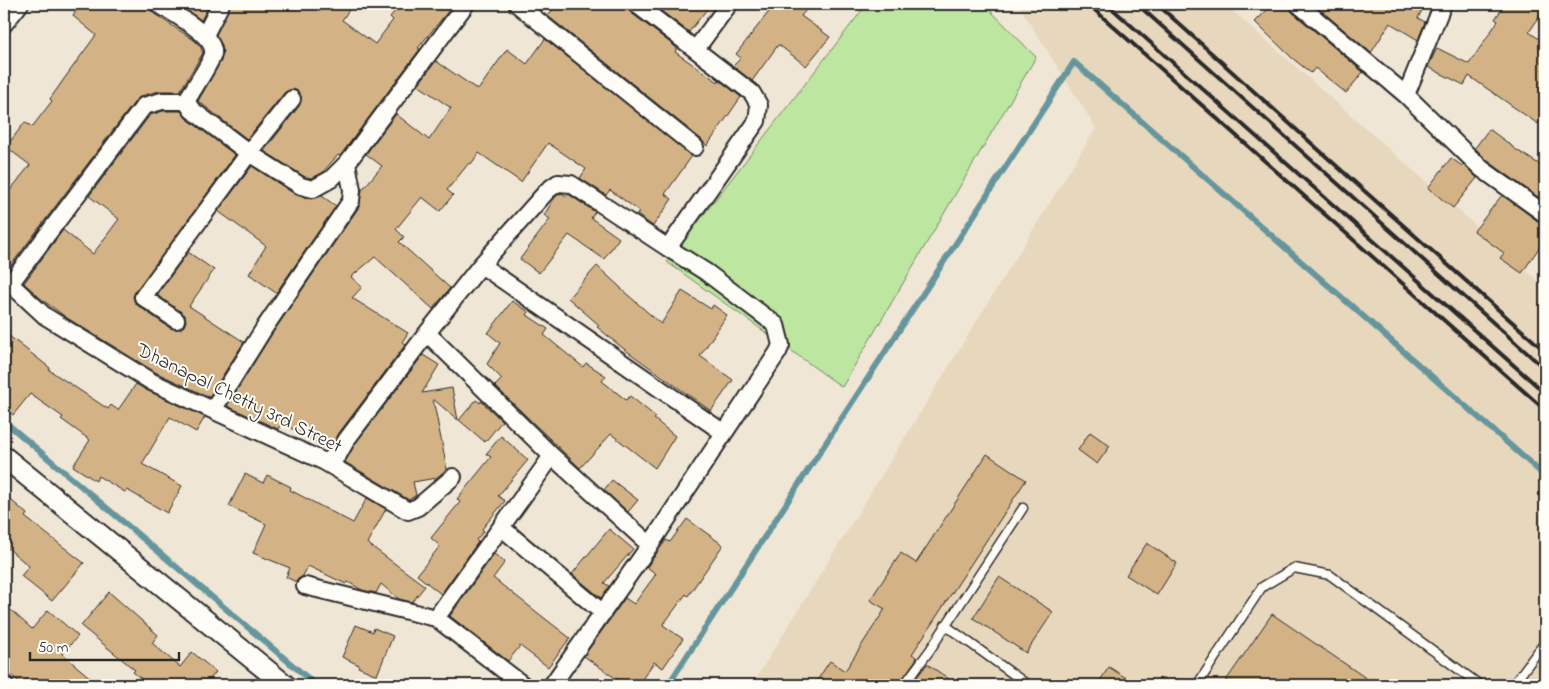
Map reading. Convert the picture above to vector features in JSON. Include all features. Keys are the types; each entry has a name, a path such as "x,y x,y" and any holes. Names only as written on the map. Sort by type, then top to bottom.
{"street":[{"path":"4,24 20,4"},
{"path":"158,4 204,34 212,44 213,55 186,101"},
{"path":"204,34 221,4"},
{"path":"186,101 192,110 249,153 301,186 312,189 332,179 347,163 466,4"},
{"path":"517,4 695,147"},
{"path":"636,4 752,93 759,105 757,121 668,248"},
{"path":"696,49 729,4"},
{"path":"1298,4 1406,95 1482,169 1545,214"},
{"path":"1406,95 1443,4"},
{"path":"176,320 143,297 249,153 292,99"},
{"path":"7,281 144,106 162,101 186,101"},
{"path":"213,410 265,327 351,201 352,190 347,163"},
{"path":"325,462 338,455 347,439 481,265 548,190 558,183 571,184 706,272 776,325 781,346 778,352 650,545 552,685"},
{"path":"481,265 724,433"},
{"name":"Dhanapal Chetty 3rd Street","path":"7,281 45,316 152,382 325,462 408,511 418,507 452,477"},
{"path":"427,333 552,456 650,545"},
{"path":"436,618 552,456"},
{"path":"4,457 277,683"},
{"path":"502,528 603,613"},
{"path":"305,586 436,618 522,685"}],"lane":[{"path":"904,685 1023,508"},
{"path":"1197,685 1262,587 1294,568 1330,575 1480,685"},
{"path":"945,625 1028,685"},
{"path":"1513,685 1545,642"}],"shaded area":[{"path":"1018,4 1225,4 1545,287 1545,685 752,685 1096,128"}],"green space":[{"path":"867,4 984,4 1036,57 842,387 667,262"}],"building":[{"path":"80,4 148,4 153,13 194,40 200,46 203,53 180,91 159,91 141,96 136,100 8,269 4,268 4,198 30,165 6,147 25,122 32,127 52,101 50,99 96,35 73,16"},
{"path":"177,4 210,4 201,20"},
{"path":"231,4 353,4 342,20 375,44 393,20 390,17 401,4 454,4 418,48 420,49 340,156 338,155 322,173 312,178 305,177 264,151 300,105 301,96 298,91 293,89 285,92 247,139 198,101 221,61 222,45 216,35"},
{"path":"557,4 626,4 630,12 677,48 675,52 718,82 719,80 741,97 707,146 701,139 548,16"},
{"path":"652,4 711,4 689,32"},
{"path":"775,4 811,4 801,16 830,37 806,66 778,45 752,81 733,66 741,58 736,54"},
{"path":"1273,4 1288,4 1292,12 1363,72 1346,93 1315,68 1311,73 1292,58 1255,22"},
{"path":"1328,4 1425,4 1418,18 1425,22 1418,40 1390,23 1371,53 1323,12"},
{"path":"1505,4 1535,4 1544,10 1529,32 1545,43 1545,113 1538,124 1469,76 1464,85 1428,67 1437,48 1469,64 1498,21 1495,19"},
{"path":"545,39 692,156 665,194 672,199 653,226 637,215 639,211 610,190 606,195 580,178 586,169 548,143 521,182 479,153 447,190 453,195 440,211 422,197 396,229 404,237 399,242 450,288 433,309 375,257 351,277 362,287 352,298 408,333 402,342 406,344 339,433 331,448 328,449 282,423 278,429 227,406 273,332 359,207 362,190 382,166 366,154 396,114 429,140 451,108 418,85 436,61 478,90 507,49 527,64"},
{"path":"163,111 181,111 186,118 235,155 133,296 137,305 170,328 180,329 186,321 185,315 157,295 188,252 214,270 189,306 244,342 209,397 157,373 67,318 40,298 24,283 63,230 93,254 119,219 89,196 150,115"},
{"path":"1489,129 1512,147 1545,168 1545,202 1488,161 1475,148"},
{"path":"1451,158 1462,166 1463,164 1477,178 1453,208 1428,188"},
{"path":"252,166 296,195 311,199 322,196 336,206 276,293 249,274 266,246 218,211"},
{"path":"561,193 567,196 568,194 595,212 591,218 619,238 604,259 569,235 539,273 520,259 550,219 544,215 556,196"},
{"path":"1502,195 1539,222 1545,224 1545,239 1522,273 1500,258 1504,253 1474,231"},
{"path":"597,266 661,324 682,291 711,309 713,305 727,315 700,356 733,380 711,411 624,349 597,327 599,325 568,298"},
{"path":"512,301 529,312 527,315 548,329 544,335 583,367 586,363 606,376 602,381 626,400 630,396 656,417 654,419 675,436 655,468 611,434 580,468 495,386 502,379 487,364 500,343 488,333"},
{"path":"4,332 50,368 49,370 108,409 111,405 118,410 136,384 205,417 196,432 170,417 142,464 182,486 167,513 98,476 96,481 73,466 90,440 61,419 63,417 30,394 13,415 4,407"},
{"path":"423,355 439,365 422,393 452,388 458,420 433,399 447,469 436,478 413,482 416,495 409,500 345,462 355,444"},
{"path":"476,400 480,403 481,401 502,421 485,442 459,420"},
{"path":"1090,432 1110,446 1097,464 1078,450"},
{"path":"501,436 528,460 498,496 505,501 482,529 484,531 476,540 478,542 441,594 417,575 440,546 431,538 460,502 457,499 491,457 486,454"},
{"path":"987,454 1026,480 912,654 917,658 898,685 814,685 830,661 845,671 885,609 870,600 901,553 916,563"},
{"path":"245,474 263,483 267,475 291,487 290,490 353,523 367,498 386,509 367,543 425,586 412,602 399,599 381,584 376,593 362,590 348,582 346,584 308,566 303,576 296,582 286,577 290,568 253,553 266,524 229,506"},
{"path":"612,480 638,500 628,512 604,490"},
{"path":"4,494 27,514 25,517 84,563 52,601 21,576 29,566 4,545"},
{"path":"687,519 723,545 688,596 686,594 663,625 683,639 663,668 654,662 638,685 625,685 584,656 625,598 634,604 656,574 647,567 666,540 670,542"},
{"path":"609,529 633,549 604,583 609,586 601,598 572,574"},
{"path":"1147,543 1177,563 1157,595 1126,575"},
{"path":"494,554 505,562 493,578 570,638 548,667 520,646 508,661 450,616"},
{"path":"999,577 1053,612 1026,653 973,618"},
{"path":"109,592 158,635 152,643 180,667 192,652 216,672 205,685 149,685 133,672 135,670 81,626"},
{"path":"4,604 32,629 48,610 78,636 62,654 99,685 23,685 4,669"},
{"path":"1272,614 1376,685 1223,685"},
{"path":"356,625 373,632 374,628 393,636 377,675 358,667 359,665 342,657"},
{"path":"927,664 958,685 911,685"},
{"path":"1109,667 1137,685 1097,685"}],"waterway":[{"path":"668,685 1074,62 1545,476"},
{"path":"4,421 316,685"}],"railway":[{"path":"1088,4 1545,410"},
{"path":"1107,4 1545,393"},
{"path":"1137,4 1545,369"},
{"path":"1157,4 1545,351"}]}
